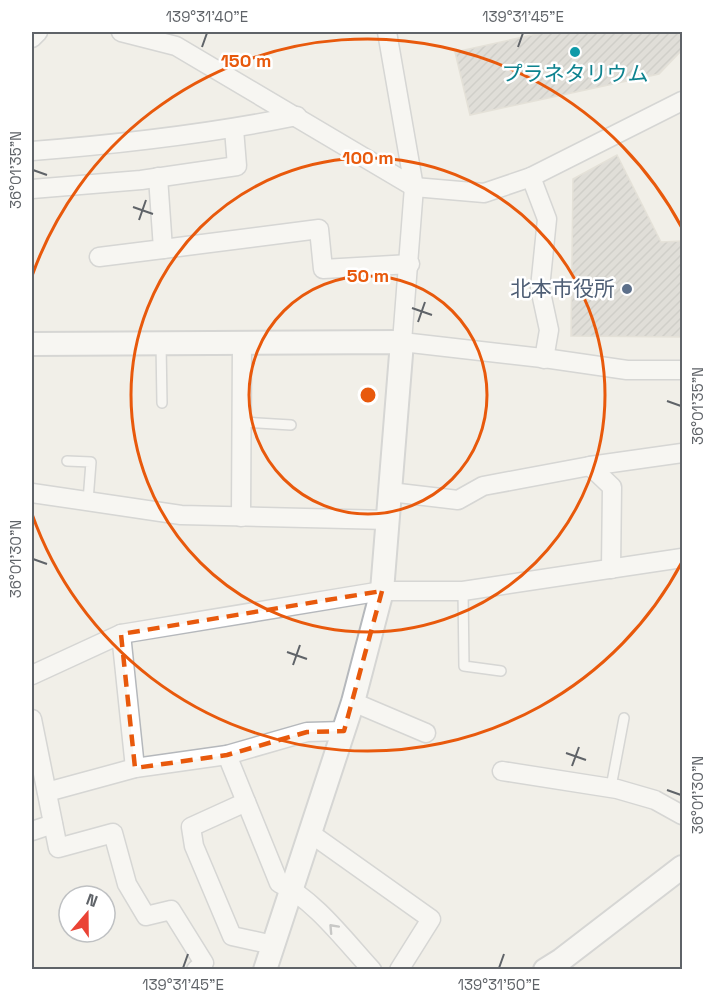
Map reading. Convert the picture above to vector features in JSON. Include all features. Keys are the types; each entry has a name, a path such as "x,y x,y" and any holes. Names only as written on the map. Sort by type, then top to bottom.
{"street":[{"path":"32,38 38,32"},
{"path":"121,32 176,46 414,187 484,193 531,177 682,101"},
{"path":"265,969 353,702 382,591 410,264 414,187 387,32"},
{"path":"32,151 87,147 234,129 297,116"},
{"path":"32,189 158,177 237,166 234,129"},
{"path":"158,177 163,249"},
{"path":"531,177 547,219 540,288 549,330 544,359"},
{"path":"99,257 319,229 323,269 410,264"},
{"path":"32,344 402,342 627,370 682,370"},
{"path":"241,517 242,344"},
{"path":"390,492 458,500 483,486 590,466 682,453"},
{"path":"590,466 612,487 611,569"},
{"path":"32,493 181,515 388,520"},
{"path":"32,675 120,634 382,591 463,591 682,558"},
{"path":"120,634 135,768"},
{"path":"353,702 426,733"},
{"path":"32,719 58,848 113,833 127,884 141,908 146,916 171,910 204,963 196,969"},
{"path":"46,792 135,768 227,755 306,732 344,731"},
{"path":"227,755 279,884 292,889 305,899 372,969"},
{"path":"502,771 611,787 654,800 682,815"},
{"path":"246,802 191,827 194,846 232,936 273,945"},
{"path":"32,831 53,824"},
{"path":"310,834 432,919 399,969"},
{"path":"545,969 561,960 682,867"}],"lane":[{"path":"161,344 162,403"},
{"path":"242,422 291,425"},
{"path":"67,461 91,462 88,501"},
{"path":"463,591 464,666 501,671"},
{"path":"611,787 624,718"}],"highlighted area":[{"path":"382,591 344,731 307,732 227,755 135,768 121,634"}],"building":[{"path":"546,32 682,32 682,50 659,74 470,115 455,52"},
{"name":"北本市役所","path":"617,155 661,242 682,241 682,337 571,336 573,179"}],"place":[{"name":"プラネタリウム","path":"575,52"},
{"name":"北本市役所","path":"627,289"}]}
